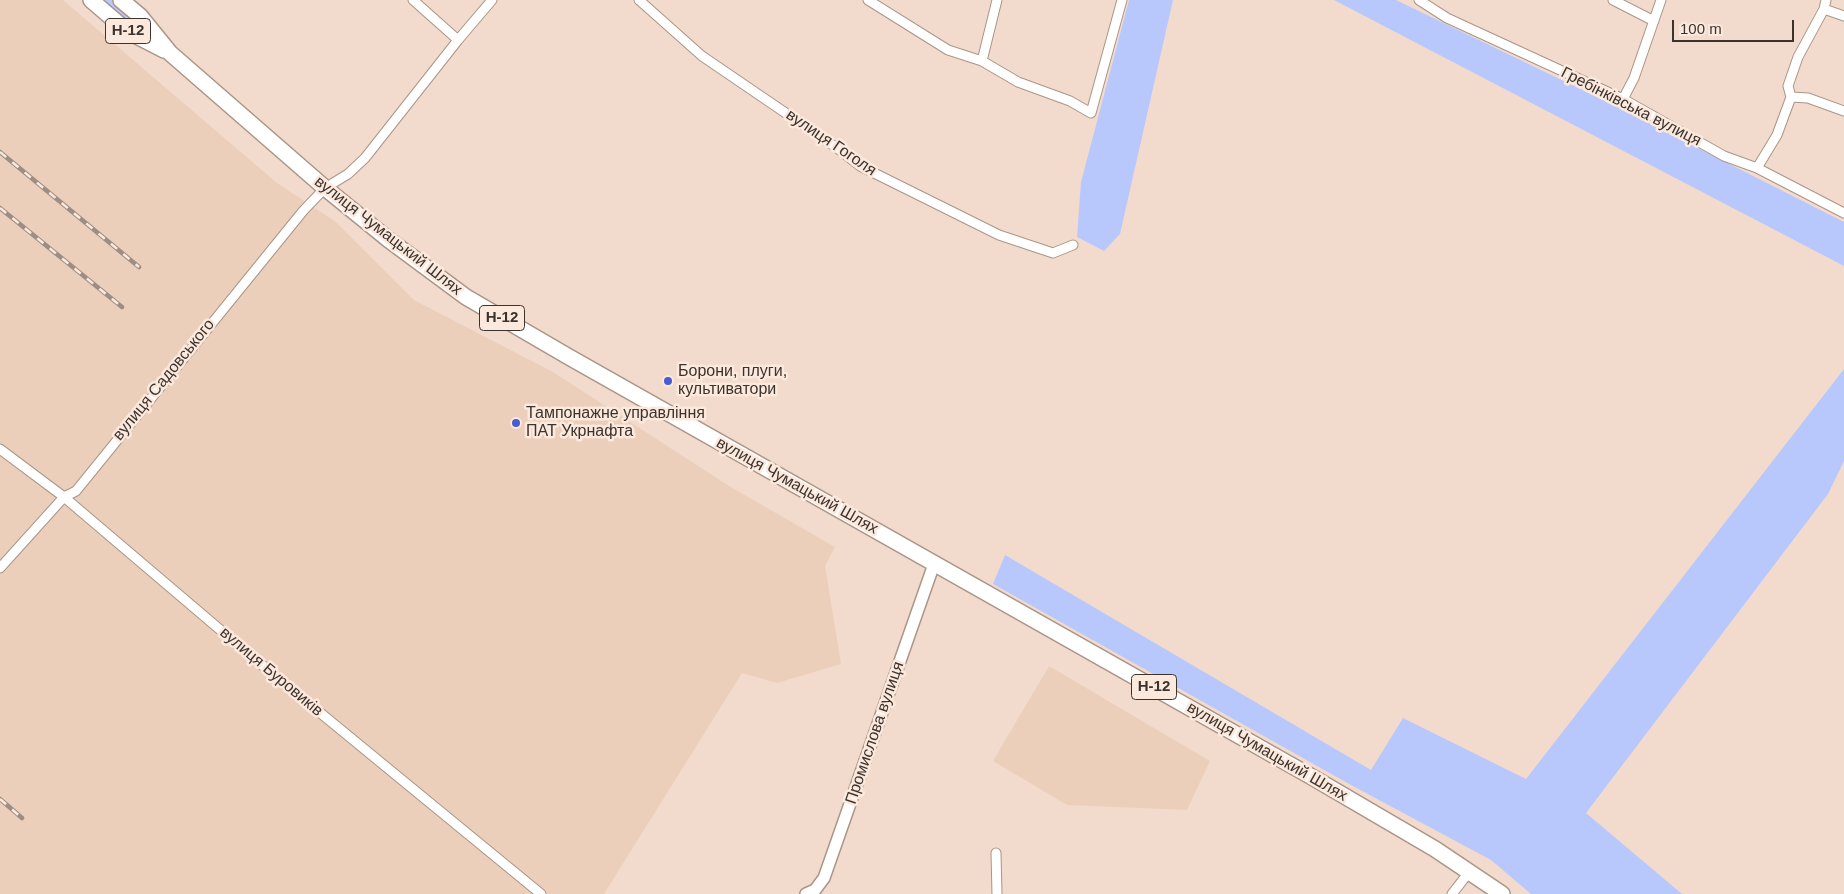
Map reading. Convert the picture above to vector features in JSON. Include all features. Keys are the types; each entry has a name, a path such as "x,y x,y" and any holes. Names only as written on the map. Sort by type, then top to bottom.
{"main road":[{"name":"вулиця Чумацький Шлях","path":"91,0 127,31 170,53"},
{"name":"вулиця Чумацький Шлях","path":"121,0 140,16 170,53 325,188 388,240 466,297 1312,777 1435,849 1502,894"}],"street":[{"path":"413,0 458,40"},
{"name":"вулиця Садовського","path":"0,568 64,497 76,491 303,211 325,188 348,174 365,158 492,0"},
{"name":"вулиця Гоголя","path":"639,0 702,56 838,148 860,166 999,235 1053,253 1073,245"},
{"path":"868,0 948,50 982,61 1018,82 1070,100 1091,113 1122,0"},
{"path":"982,61 997,0"},
{"name":"Гребінківська вулиця","path":"1419,0 1447,18 1623,99 1724,156 1758,168 1844,213"},
{"path":"1613,0 1654,21"},
{"path":"1623,99 1634,78 1661,0"},
{"path":"1758,168 1777,135 1791,98 1788,86 1798,57 1825,4 1844,16"},
{"path":"1791,98 1808,98 1844,111"},
{"name":"вулиця Буровиків","path":"0,449 64,497 251,656 541,894"},
{"name":"Промислова вулиця","path":"812,893 824,878 827,870 934,564"},
{"path":"996,854 997,894"},
{"path":"1455,893 1470,871"}],"shaded area":[{"path":"0,0 63,0 277,183 336,222 414,300 553,372 729,486 835,547 825,566 841,664 777,683 742,673 604,894 0,894"},
{"path":"102,0 113,0 130,14 125,19"},
{"path":"1129,0 1173,0 1120,234 1104,251 1077,237 1081,182"},
{"path":"1334,0 1396,0 1603,100 1844,222 1844,266"},
{"path":"1844,369 1844,461 1828,494 1586,813 1682,894 1531,894 1491,860 1351,785 993,584 1005,555 1371,770 1403,718 1526,779"},
{"path":"1049,666 1210,761 1187,810 1067,805 993,761"}],"railway":[{"path":"0,152 139,267"},
{"path":"0,208 122,307"},
{"path":"0,799 22,818"}],"place":[{"name":"Борони, плуги, культиватори","path":"668,381"},
{"name":"Тампонажне управління ПАТ Укрнафта","path":"516,423"}]}
